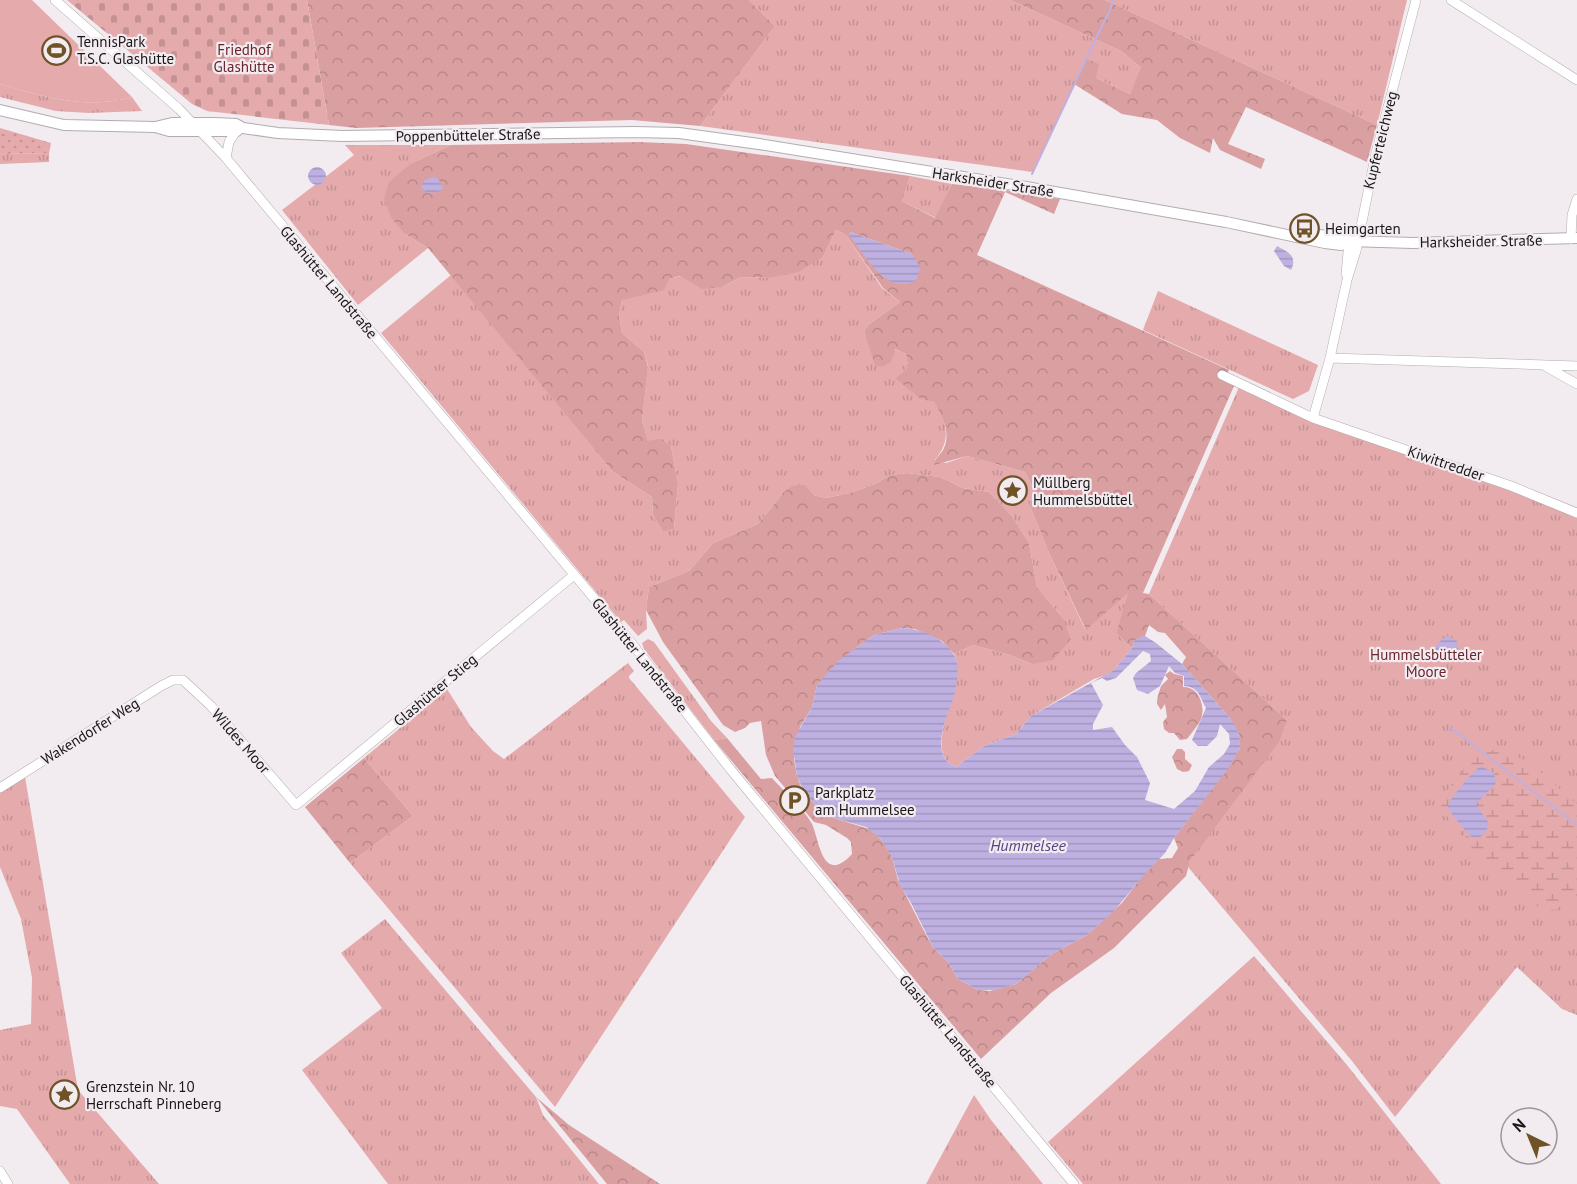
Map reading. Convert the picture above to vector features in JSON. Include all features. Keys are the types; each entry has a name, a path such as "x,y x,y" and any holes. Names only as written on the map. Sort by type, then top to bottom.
{"main road":[{"name":"Poppenbütteler Straße","path":"0,110 64,125 155,127 172,123 198,127 236,124 240,130 304,135 645,132 694,135"},
{"name":"Harksheider Straße","path":"694,135 1015,185 1291,235 1343,237 1353,241 1413,243 1574,239"}],"street":[{"name":"Glashütter Landstraße","path":"55,0 198,127 226,158 574,575 746,788 1074,1184"},
{"name":"Kupferteichweg","path":"1330,358 1351,271 1353,241 1416,0"},
{"path":"1451,0 1577,80"},
{"path":"226,158 229,142 240,130"},
{"path":"1574,239 1572,215 1577,199"},
{"path":"1313,418 1330,358 1577,366"},
{"path":"1545,365 1577,384"},
{"name":"Kiwittredder","path":"1222,375 1313,418 1511,486 1577,513"},
{"name":"Glashütter Stieg","path":"296,805 574,575"},
{"name":"Wakendorfer Weg","path":"0,788 161,686 173,680 183,680"},
{"name":"Wildes Moor","path":"183,680 212,706 296,805"},
{"path":"0,1171 8,1184"}],"green space":[{"path":"0,0 32,0 132,97 115,101 82,102 49,97 0,84"},
{"name":"Friedhof Glashütte","path":"67,0 307,0 329,125 207,111 192,104"},
{"path":"307,0 749,0 775,26 700,126 632,120 356,128 329,125"},
{"path":"749,0 1010,0 1121,51 1142,69 1130,94 1096,78 1086,59 1033,172 700,126 775,26"},
{"path":"1010,0 1105,0 1377,125 1367,162 1246,107 1228,144 1265,159 1261,169 1220,150 1213,138 1210,153 1180,138 1157,120 1122,114 1074,84 1086,59 1099,64 1096,78 1130,94 1141,68 1121,51"},
{"path":"1105,0 1407,0 1377,125"},
{"path":"0,84 49,97 82,102 115,101 132,97 142,111 89,113 56,111 0,97"},
{"path":"0,128 51,143 49,153 0,154"},
{"path":"640,142 686,144 910,176 902,201 935,218 952,184 1060,199 1054,214 1005,192 977,255 1229,370 1224,381 1234,386 1143,593 1149,594 1287,720 1279,742 1190,861 1186,876 1114,948 1051,993 981,1059 714,740 727,738 761,779 772,778 794,801 812,824 823,857 828,863 834,865 842,863 852,854 851,842 826,825 814,822 775,776 766,755 761,721 750,723 735,732 723,725 663,642 646,610 649,587 689,571 713,543 758,524 783,493 792,486 805,485 813,495 826,498 850,493 875,484 890,475 907,473 940,477 963,488 989,492 1012,516 1029,543 1037,587 1062,617 1071,639 1053,660 1032,664 1010,655 973,645 954,654 942,641 915,629 902,628 874,635 856,648 817,685 812,707 800,727 794,759 802,789 816,806 834,818 872,830 885,844 892,857 898,880 933,947 948,962 958,979 978,990 990,991 1016,984 1052,954 1087,935 1122,903 1143,875 1159,859 1172,858 1178,848 1174,838 1228,768 1240,748 1239,735 1230,718 1182,664 1186,657 1165,633 1158,632 1149,625 1145,636 1134,641 1132,648 1116,633 1128,593 1086,630 1049,553 1030,506 1034,490 1025,472 967,456 934,465 944,448 947,436 940,413 934,402 921,399 895,378 908,367 906,354 895,349 891,362 882,367 875,365 864,331 868,325 900,302 883,288 846,235 836,230 823,257 798,272 769,278 741,277 722,287 702,289 680,276 669,279 664,290 622,300 619,315 622,333 644,352 648,367 642,421 648,441 661,438 671,446 678,484 674,529 663,532 653,515 652,497 612,471 428,248 405,234 392,219 384,199 389,182 412,163 451,145","holes":["850,232 912,254 882,276"]},
{"path":"345,145 451,145 412,163 405,234 428,248 358,305 282,210 354,155"},
{"path":"49,153 49,162 0,164 0,154"},
{"path":"910,176 952,184 936,218 902,201"},
{"path":"836,230 846,235 882,288 900,302 868,325 864,331 866,337 906,354 908,367 896,377 921,398 934,402 946,431 944,445 935,460 946,463 967,456 1025,472 1034,490 1030,506 1049,553 1085,629 1129,592 1116,633 1132,648 1114,670 1094,679 1031,716 1016,734 984,746 956,767 946,759 942,747 943,733 955,683 957,667 954,654 973,645 1010,655 1032,664 1062,617 1037,587 1029,543 1012,516 989,492 963,488 940,477 907,473 890,475 875,484 850,493 826,498 783,493 758,524 713,543 689,571 649,587 646,610 647,629 638,636 624,620 621,622 381,333 451,275 612,471 652,497 653,515 663,532 674,529 678,484 671,446 661,438 648,442 642,421 648,366 644,352 622,333 619,315 622,300 681,276 722,287 741,277 769,278 823,257"},
{"path":"1158,291 1318,365 1309,391 1293,399 1143,330"},
{"name":"Hummelsbütteler Moore","path":"1239,387 1529,496 1577,518 1577,1015 1562,1009 1517,967 1395,1117 1352,1061 1188,867 1287,720 1149,594"},
{"path":"648,639 654,642 711,721 727,738 714,740 644,649 642,643"},
{"path":"628,663 634,671 629,678 745,817 555,1107 350,863 413,816 364,758 447,689 471,727 493,751 504,759"},
{"path":"1170,671 1183,676 1183,687 1193,690 1200,697 1201,719 1187,739 1180,740 1174,733 1169,733 1164,729 1163,722 1167,717 1165,704 1161,710 1157,704 1161,686 1168,679 1165,675"},
{"path":"1177,749 1185,752 1185,759 1192,765 1189,771 1183,772 1177,769 1172,757"},
{"path":"1500,749 1529,762 1577,804 1577,894 1555,910 1537,906 1492,864 1470,862 1466,854 1472,842 1454,827 1438,802 1476,753"},
{"path":"364,758 413,816 350,863 305,807"},
{"path":"25,777 78,1090 159,1184 70,1184 17,1109 0,1106 0,1030 31,1024 32,978 21,919 0,867 0,792"},
{"path":"385,919 536,1097 543,1115 599,1184 388,1184 302,1070 382,1008 341,953"},
{"path":"1254,956 1347,1065 1441,1184 1083,1184 1048,1142"},
{"path":"974,1095 991,1120 1043,1184 926,1184"},
{"path":"536,1097 569,1125 660,1184 607,1184"}],"water":[{"path":"317,167 323,170 326,176 323,182 317,185 311,182 308,176 311,170"},
{"path":"435,177 443,189 427,193 421,187 422,185 426,180"},
{"path":"850,232 912,254 920,267 917,279 906,284 887,279 870,263 849,235"},
{"path":"1277,246 1293,258 1291,270 1284,266 1274,251"},
{"name":"Hummelsee","path":"902,628 918,630 934,636 952,652 957,663 957,680 941,743 942,753 947,761 956,767 984,746 1016,734 1031,716 1114,670 1132,648 1134,641 1145,636 1182,664 1230,718 1237,729 1240,748 1228,769 1174,838 1165,853 1114,911 1087,935 1052,954 1016,984 995,990 978,990 958,979 948,962 933,947 900,885 892,857 880,838 866,827 834,818 822,812 805,794 797,776 793,748 795,737 812,707 817,685 839,660 874,635","holes":["1143,651 1150,654 1151,661 1133,678 1137,690 1148,694 1160,686 1169,666 1175,673 1184,676 1184,686 1196,690 1206,708 1192,740 1198,746 1207,746 1217,736 1220,724 1229,734 1230,744 1224,754 1209,767 1195,791 1174,809 1145,800 1150,783 1137,757 1112,727 1093,730 1093,724 1103,705 1091,683 1102,678 1107,681 1116,678"]},
{"path":"1447,636 1457,641 1458,649 1452,658 1446,661 1433,652 1438,643"},
{"path":"1481,766 1494,773 1496,783 1476,804 1488,822 1487,830 1480,837 1472,837 1448,807 1462,785"}],"waterway":[{"path":"1110,10 1113,0"},
{"path":"1101,28 1109,12"},
{"path":"1032,174 1100,30"},
{"path":"1451,728 1577,825"}],"place":[{"name":"TennisPark T.S.C. Glashütte","path":"56,50"},
{"name":"Heimgarten","path":"1304,228"},
{"name":"Müllberg Hummelsbüttel","path":"1012,491"},
{"name":"Parkplatz am Hummelsee","path":"794,801"},
{"name":"Grenzstein Nr. 10 Herrschaft Pinneberg","path":"65,1095"}]}
